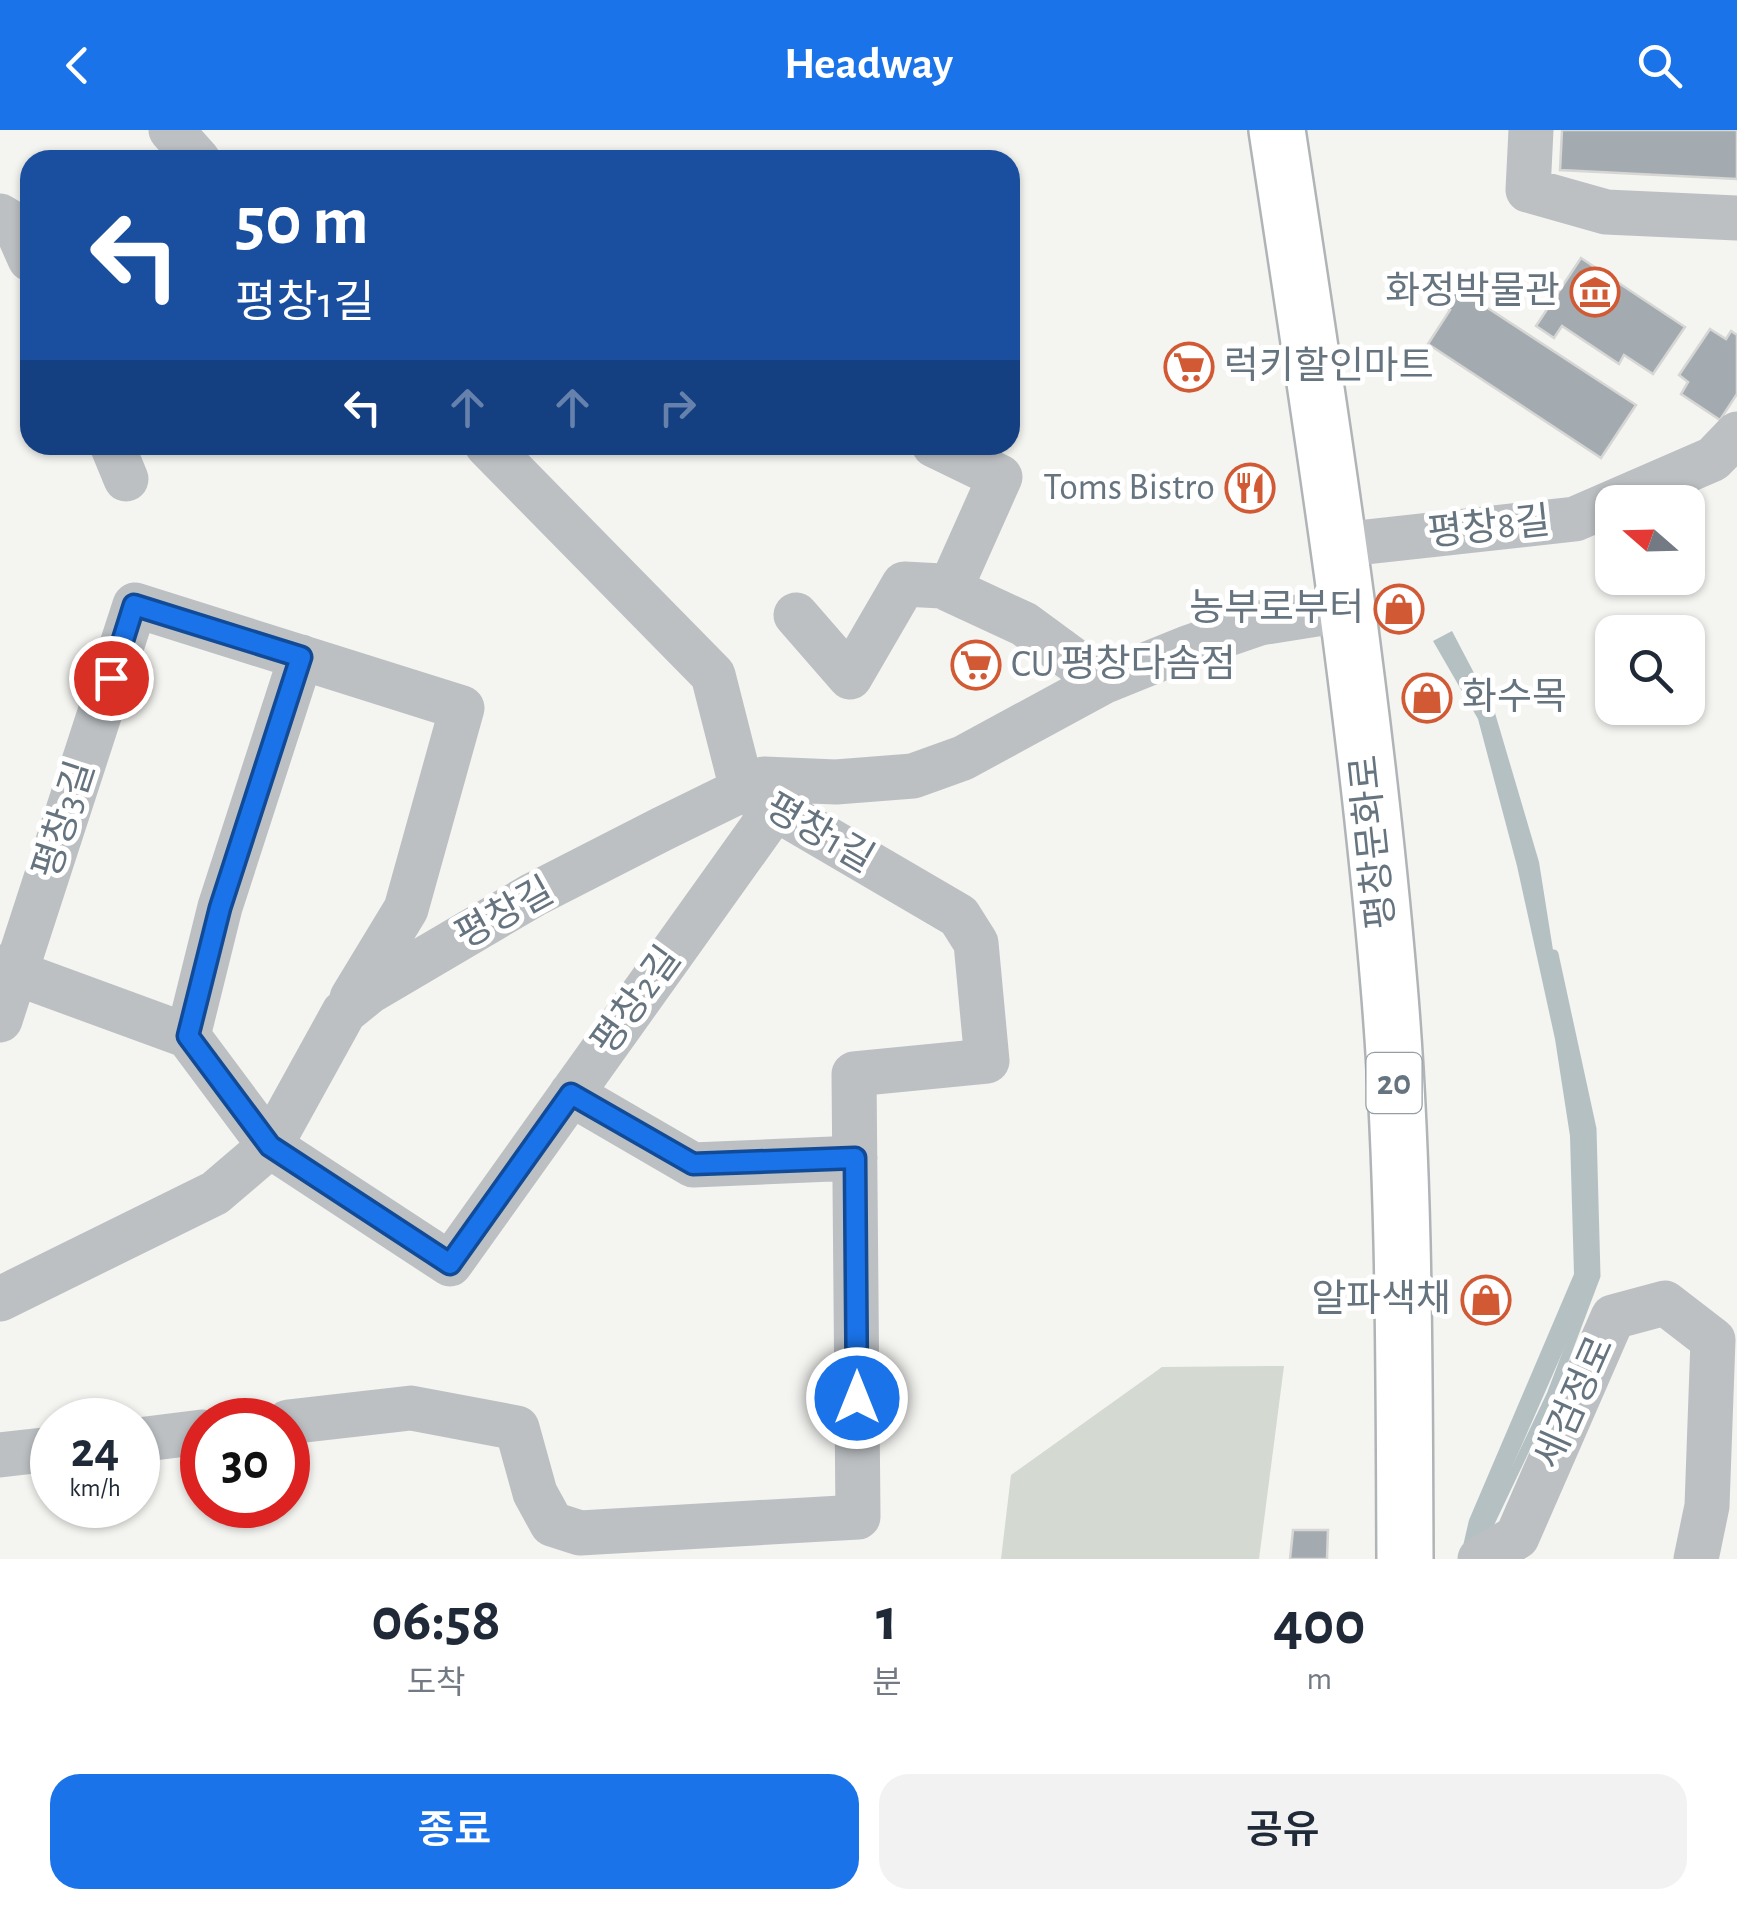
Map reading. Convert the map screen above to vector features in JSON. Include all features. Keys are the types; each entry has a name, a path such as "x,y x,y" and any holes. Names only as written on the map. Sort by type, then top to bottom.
{"main road":[{"name":"평창문화로","path":"1276,130 1348,609 1390,986 1403,1271 1405,1559"}],"street":[{"path":"171,130 189,150"},
{"path":"1531,130 1528,190 1606,212 1737,218"},
{"path":"0,216 15,226 20,237"},
{"name":"평창8길","path":"1339,545 1574,519 1713,459 1737,434"},
{"name":"평창1길","path":"310,1419 411,1408 517,1428 535,1492 552,1524 580,1534 858,1517 854,1074 987,1060 976,943 959,916 759,799 713,675 497,455"},
{"path":"950,589 1000,477 955,455"},
{"path":"796,615 850,677 904,584 950,589 1024,624 1104,682"},
{"name":"평창3길","path":"0,1020 8,970 134,605 462,708 406,908 344,1012"},
{"name":"평창길","path":"0,1298 215,1193 270,1146 344,1012 370,991 533,895 759,799 764,778 836,782 912,776 963,758 1104,682 1187,648 1260,623 1348,609"},
{"path":"188,1036 220,908 301,657"},
{"name":"평창2길","path":"270,1146 450,1264 571,1094 759,799"},
{"path":"8,970 188,1036 270,1146"},
{"path":"571,1094 693,1164 855,1158"},
{"name":"세검정로","path":"1490,1553 1517,1537 1612,1317 1665,1303 1713,1340 1706,1506 1696,1559"},
{"path":"0,1455 30,1452"}],"shaded area":[{"path":"1452,631 1495,713 1539,862 1553,950 1592,1129 1596,1276 1484,1531 1460,1559 1469,1520 1574,1274 1570,1136 1555,1039 1517,866 1478,719 1433,641"},
{"path":"1284,1366 1259,1559 1001,1559 1011,1475 1162,1367"}],"building":[{"path":"1562,130 1737,130 1737,179 1560,170"},
{"name":"화정박물관","path":"1581,258 1685,327 1653,374 1624,355 1619,364 1562,326 1554,338 1536,326"},
{"path":"1454,286 1636,405 1601,458 1428,344 1450,310 1442,305"},
{"path":"1710,329 1726,339 1731,331 1737,335 1737,394 1720,420 1681,394 1688,382 1679,375"},
{"path":"1293,1530 1328,1530 1327,1559 1290,1559"}],"waterway":[{"path":"1482,1540 1551,1395 1596,1276 1592,1129 1554,954"}],"place":[{"name":"화정박물관","path":"1595,292"},
{"name":"럭키할인마트","path":"1189,367"},
{"name":"Toms Bistro","path":"1250,488"},
{"name":"농부로부터","path":"1399,609"},
{"name":"CU 평창다솜점","path":"976,665"},
{"name":"화수목","path":"1427,698"},
{"name":"알파색채","path":"1486,1300"}],"route":[{"path":"111,678 134,605 301,657 220,908 188,1036 270,1146 450,1264 571,1094 693,1164 855,1158 857,1398"}]}
